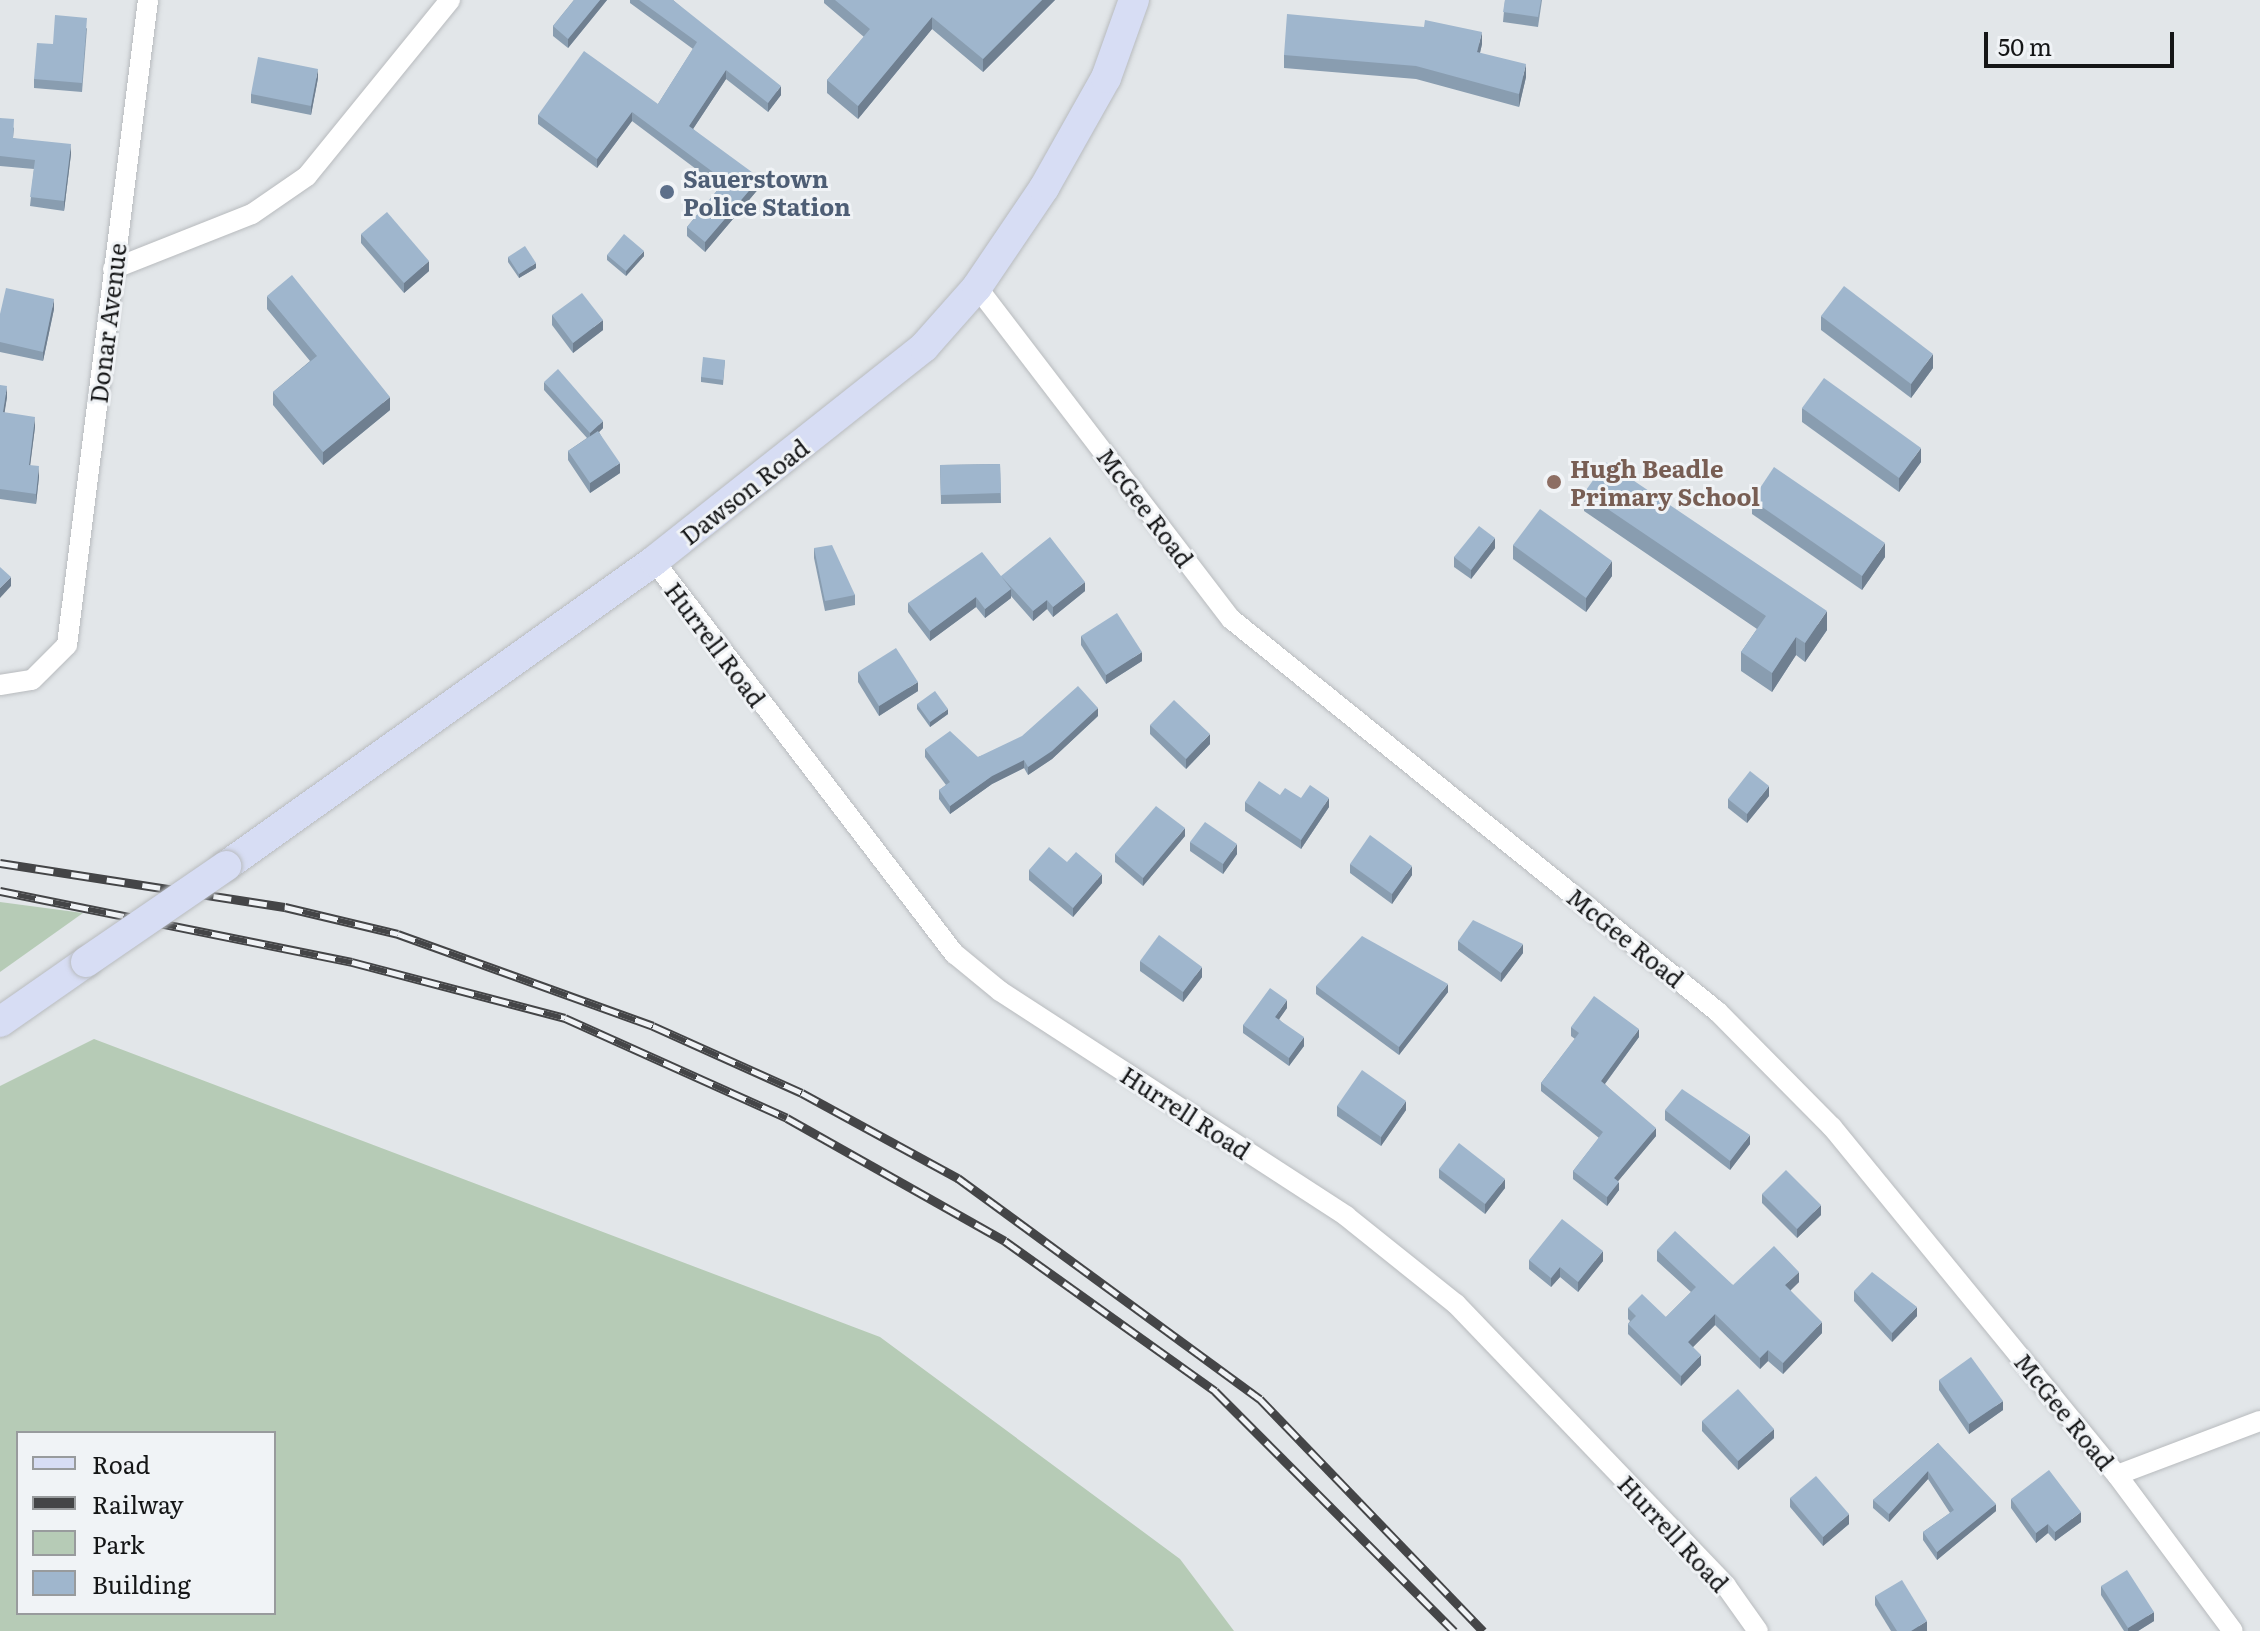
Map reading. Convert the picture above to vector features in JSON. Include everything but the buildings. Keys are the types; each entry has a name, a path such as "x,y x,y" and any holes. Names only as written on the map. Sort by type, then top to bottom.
{"street":[{"name":"Donar Avenue","path":"0,685 32,680 67,645 148,0"},
{"path":"113,269 252,214 307,176 450,0"},
{"name":"Dawson Road","path":"0,1022 226,866 654,561 877,388 977,287 1106,78 1134,0"},
{"name":"McGee Road","path":"977,287 1231,619 1728,1022 1832,1127 2117,1475 2233,1631"},
{"name":"Hurrell Road","path":"654,561 955,954 1000,991 1346,1216 1456,1304 1726,1586 1758,1631"},
{"path":"2117,1475 2260,1421"}],"green space":[{"path":"0,902 83,913 0,972"},
{"path":"94,1039 880,1337 1180,1559 1234,1631 0,1631 0,1086"}],"railway":[{"path":"0,863 285,907 398,934 653,1026 802,1093 958,1178 1260,1399 1483,1631"},
{"path":"0,891 352,962 565,1018 787,1118 1005,1241 1215,1391 1454,1631"}],"place":[{"name":"Sauerstown Police Station","path":"667,192"},
{"name":"Hugh Beadle Primary School","path":"1554,482"}]}
